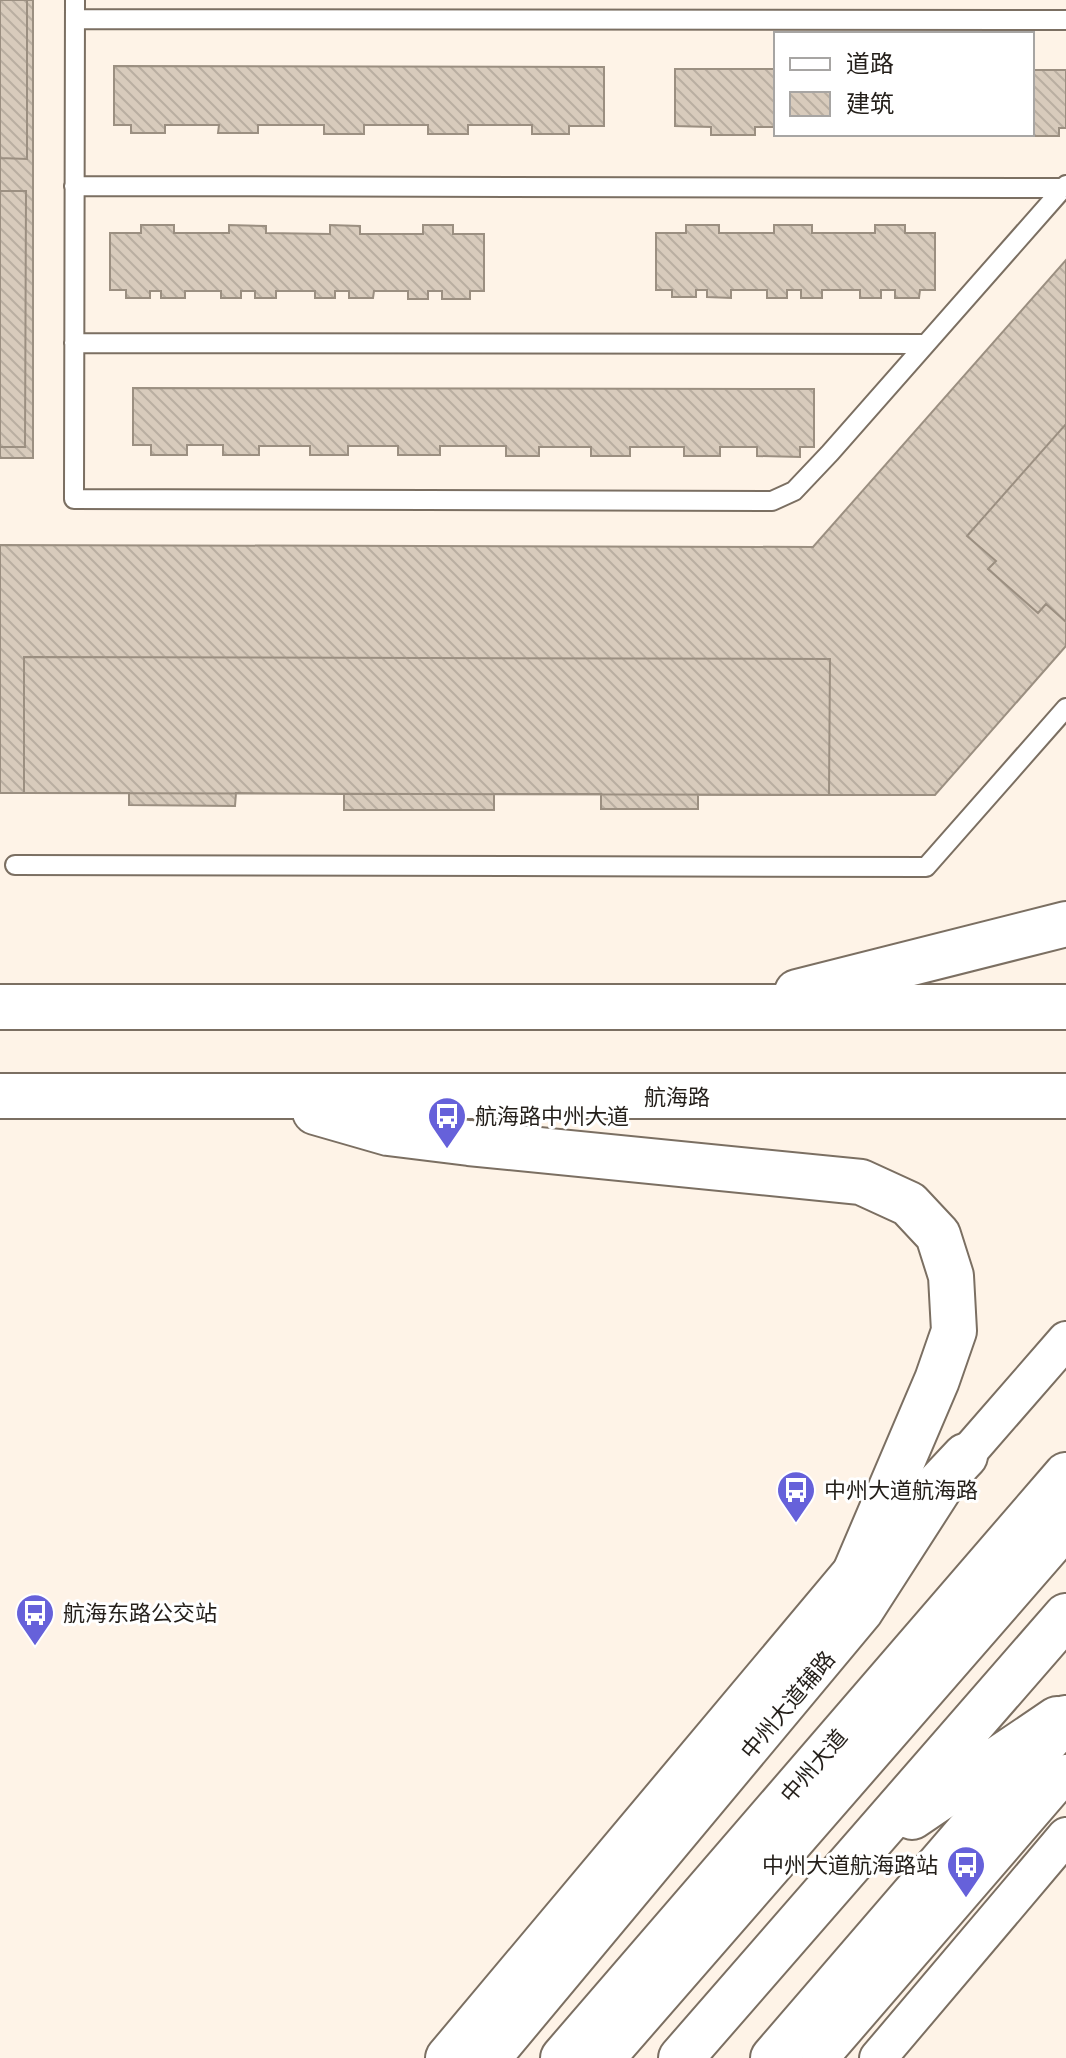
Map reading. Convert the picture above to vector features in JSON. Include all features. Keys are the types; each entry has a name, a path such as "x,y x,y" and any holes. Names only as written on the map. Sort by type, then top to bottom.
{"main road":[{"path":"737,1007 1033,929 1066,924"},
{"path":"0,1007 1066,1007"},
{"name":"航海路","path":"0,1096 1066,1096"},
{"path":"259,1097 388,1133 861,1182 909,1204 938,1235 951,1276 954,1331 937,1380 854,1574"},
{"path":"448,2058 854,1574 965,1456"},
{"name":"中州大道","path":"563,2058 1066,1475"},
{"name":"中州大道","path":"602,2058 1066,1525"},
{"path":"681,2058 1066,1616"},
{"path":"860,1852 1066,1715"},
{"path":"773,2058 1066,1715"}],"street":[{"name":"中州大道辅路","path":"493,2058 864,1613 965,1456 1066,1340"},
{"path":"820,2058 1066,1773"},
{"path":"878,2058 1066,1836"}],"lane":[{"path":"1065,187 794,491 772,501 74,499 75,10 1066,20"},
{"path":"74,186 1065,187"},
{"path":"74,343 926,344"},
{"path":"15,865 926,867 1066,708"}],"building":[{"path":"0,0 27,0 27,159 0,158"},
{"path":"0,0 33,0 33,458 0,458"},
{"path":"114,66 604,67 604,126 569,126 569,134 532,134 532,125 468,125 468,134 428,134 428,125 364,125 364,134 324,134 324,125 258,125 258,133 218,133 219,125 165,125 165,133 131,133 131,125 114,125"},
{"path":"675,69 774,69 774,127 755,127 755,135 711,135 711,127 675,126"},
{"path":"1034,70 1066,70 1066,128 1059,128 1059,136 1034,136"},
{"path":"0,191 26,191 25,447 0,447"},
{"path":"141,225 174,225 174,233 229,233 229,225 266,226 266,233 330,234 330,225 360,226 360,234 423,234 423,225 453,225 453,234 484,234 484,291 470,291 470,299 442,299 442,291 428,291 428,299 408,299 408,291 374,291 373,298 349,298 349,291 335,291 335,298 315,298 315,291 276,291 276,298 255,298 255,291 241,291 241,298 221,298 221,291 185,291 185,298 161,298 161,291 150,291 150,298 126,298 126,290 110,290 110,233 141,233"},
{"path":"686,225 719,225 719,233 774,233 774,225 812,225 812,233 875,233 875,225 905,225 905,233 935,233 935,290 920,290 919,298 895,298 895,290 881,290 881,298 860,298 860,290 822,290 822,298 801,298 801,290 787,290 787,298 767,298 767,290 731,290 731,298 707,297 707,290 696,290 696,297 672,297 672,290 656,290 656,233 686,233"},
{"path":"1066,260 1066,646 935,795 698,795 698,809 601,809 601,794 494,794 494,810 344,810 344,794 236,793 235,806 129,805 129,793 0,793 0,545 813,547"},
{"path":"133,388 814,389 814,447 800,447 800,457 757,456 757,447 720,447 720,456 684,456 684,447 630,447 630,456 591,456 591,447 539,447 539,456 506,456 506,446 440,446 440,455 398,455 398,446 348,446 348,455 310,455 310,446 259,446 259,455 223,455 223,445 187,445 187,455 151,455 151,445 133,445"},
{"path":"1066,424 1066,622 1046,604 1038,613 988,569 996,561 967,536"},
{"path":"24,657 830,659 829,795 24,793"}],"place":[{"name":"航海路中州大道","path":"447,1150"},
{"name":"中州大道航海路","path":"796,1524"},
{"name":"航海东路公交站","path":"35,1647"},
{"name":"中州大道航海路站","path":"966,1899"}]}
